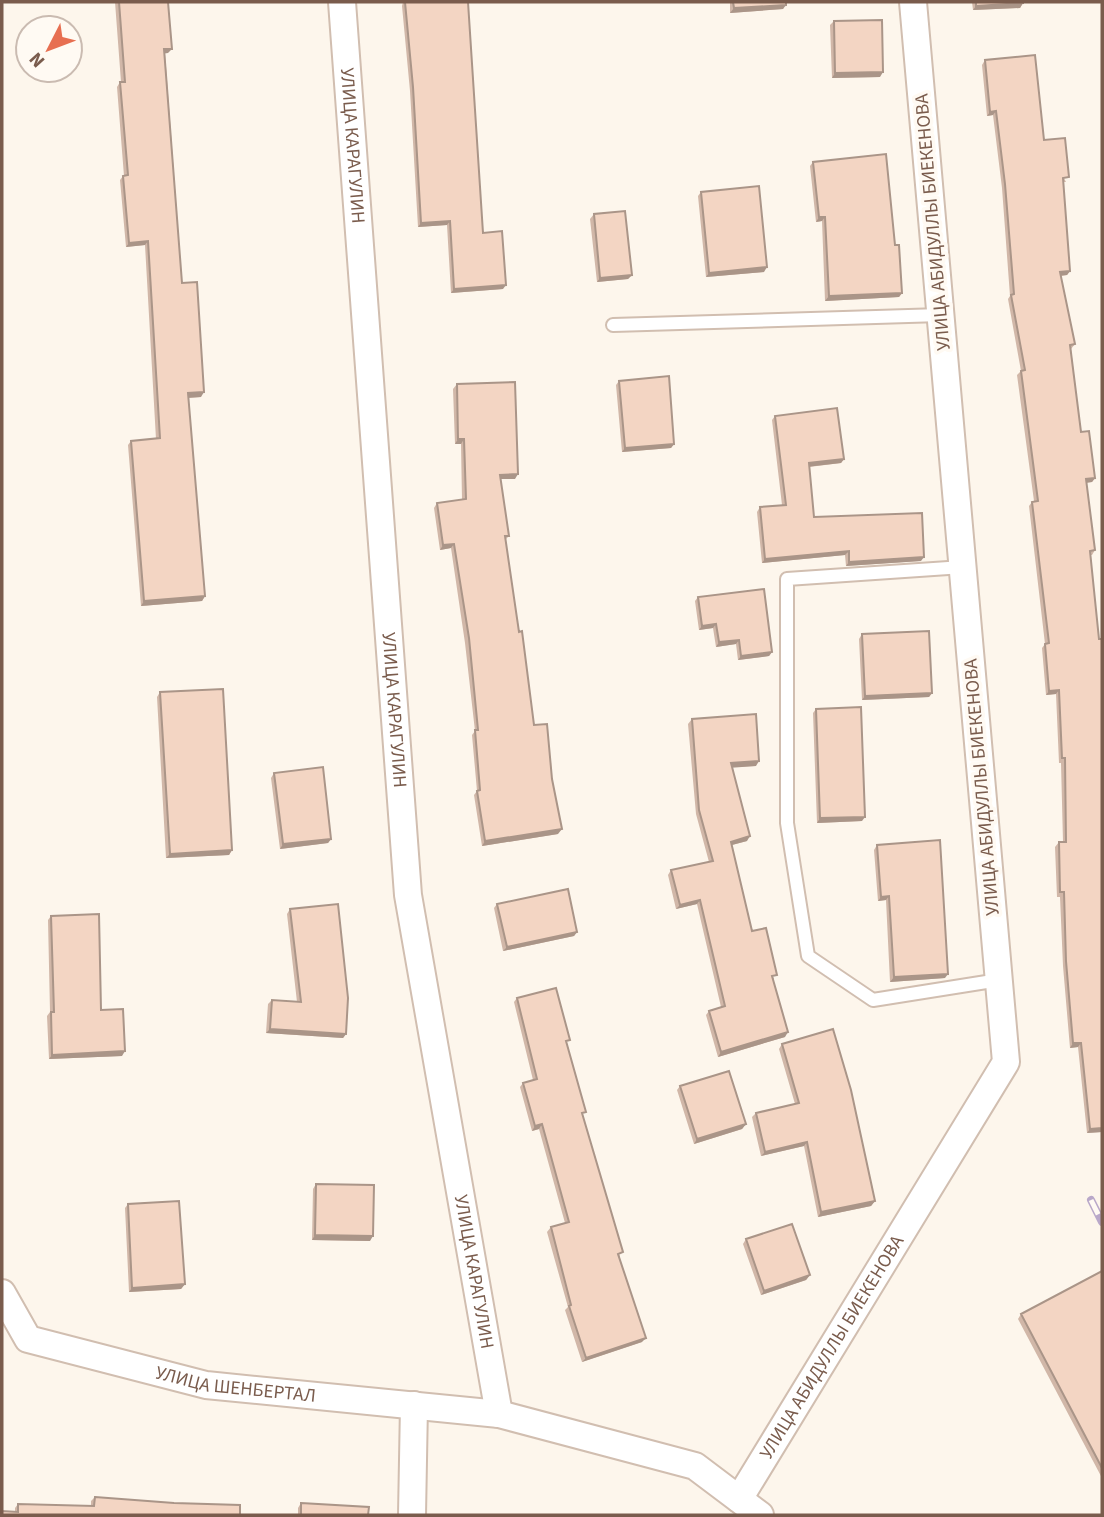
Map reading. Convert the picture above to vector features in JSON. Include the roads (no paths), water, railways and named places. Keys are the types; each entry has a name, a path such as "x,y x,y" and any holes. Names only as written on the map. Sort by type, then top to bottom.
{"street":[{"name":"УЛИЦА КАРАГУЛИН","path":"342,2 408,895 499,1414"},
{"name":"УЛИЦА АБИДУЛЛЫ БИЕКЕНОВА","path":"739,1499 1006,1062 914,2"},
{"name":"УЛИЦА ШЕНБЕРТАЛ","path":"2,1293 29,1339 205,1385 499,1414 695,1466 760,1515"},
{"path":"412,1515 414,1405"}],"lane":[{"path":"613,325 941,315"},
{"path":"963,567 787,579 787,823 808,956 873,1000 999,980"}],"railway":[{"path":"1091,1200 1102,1222"}]}
